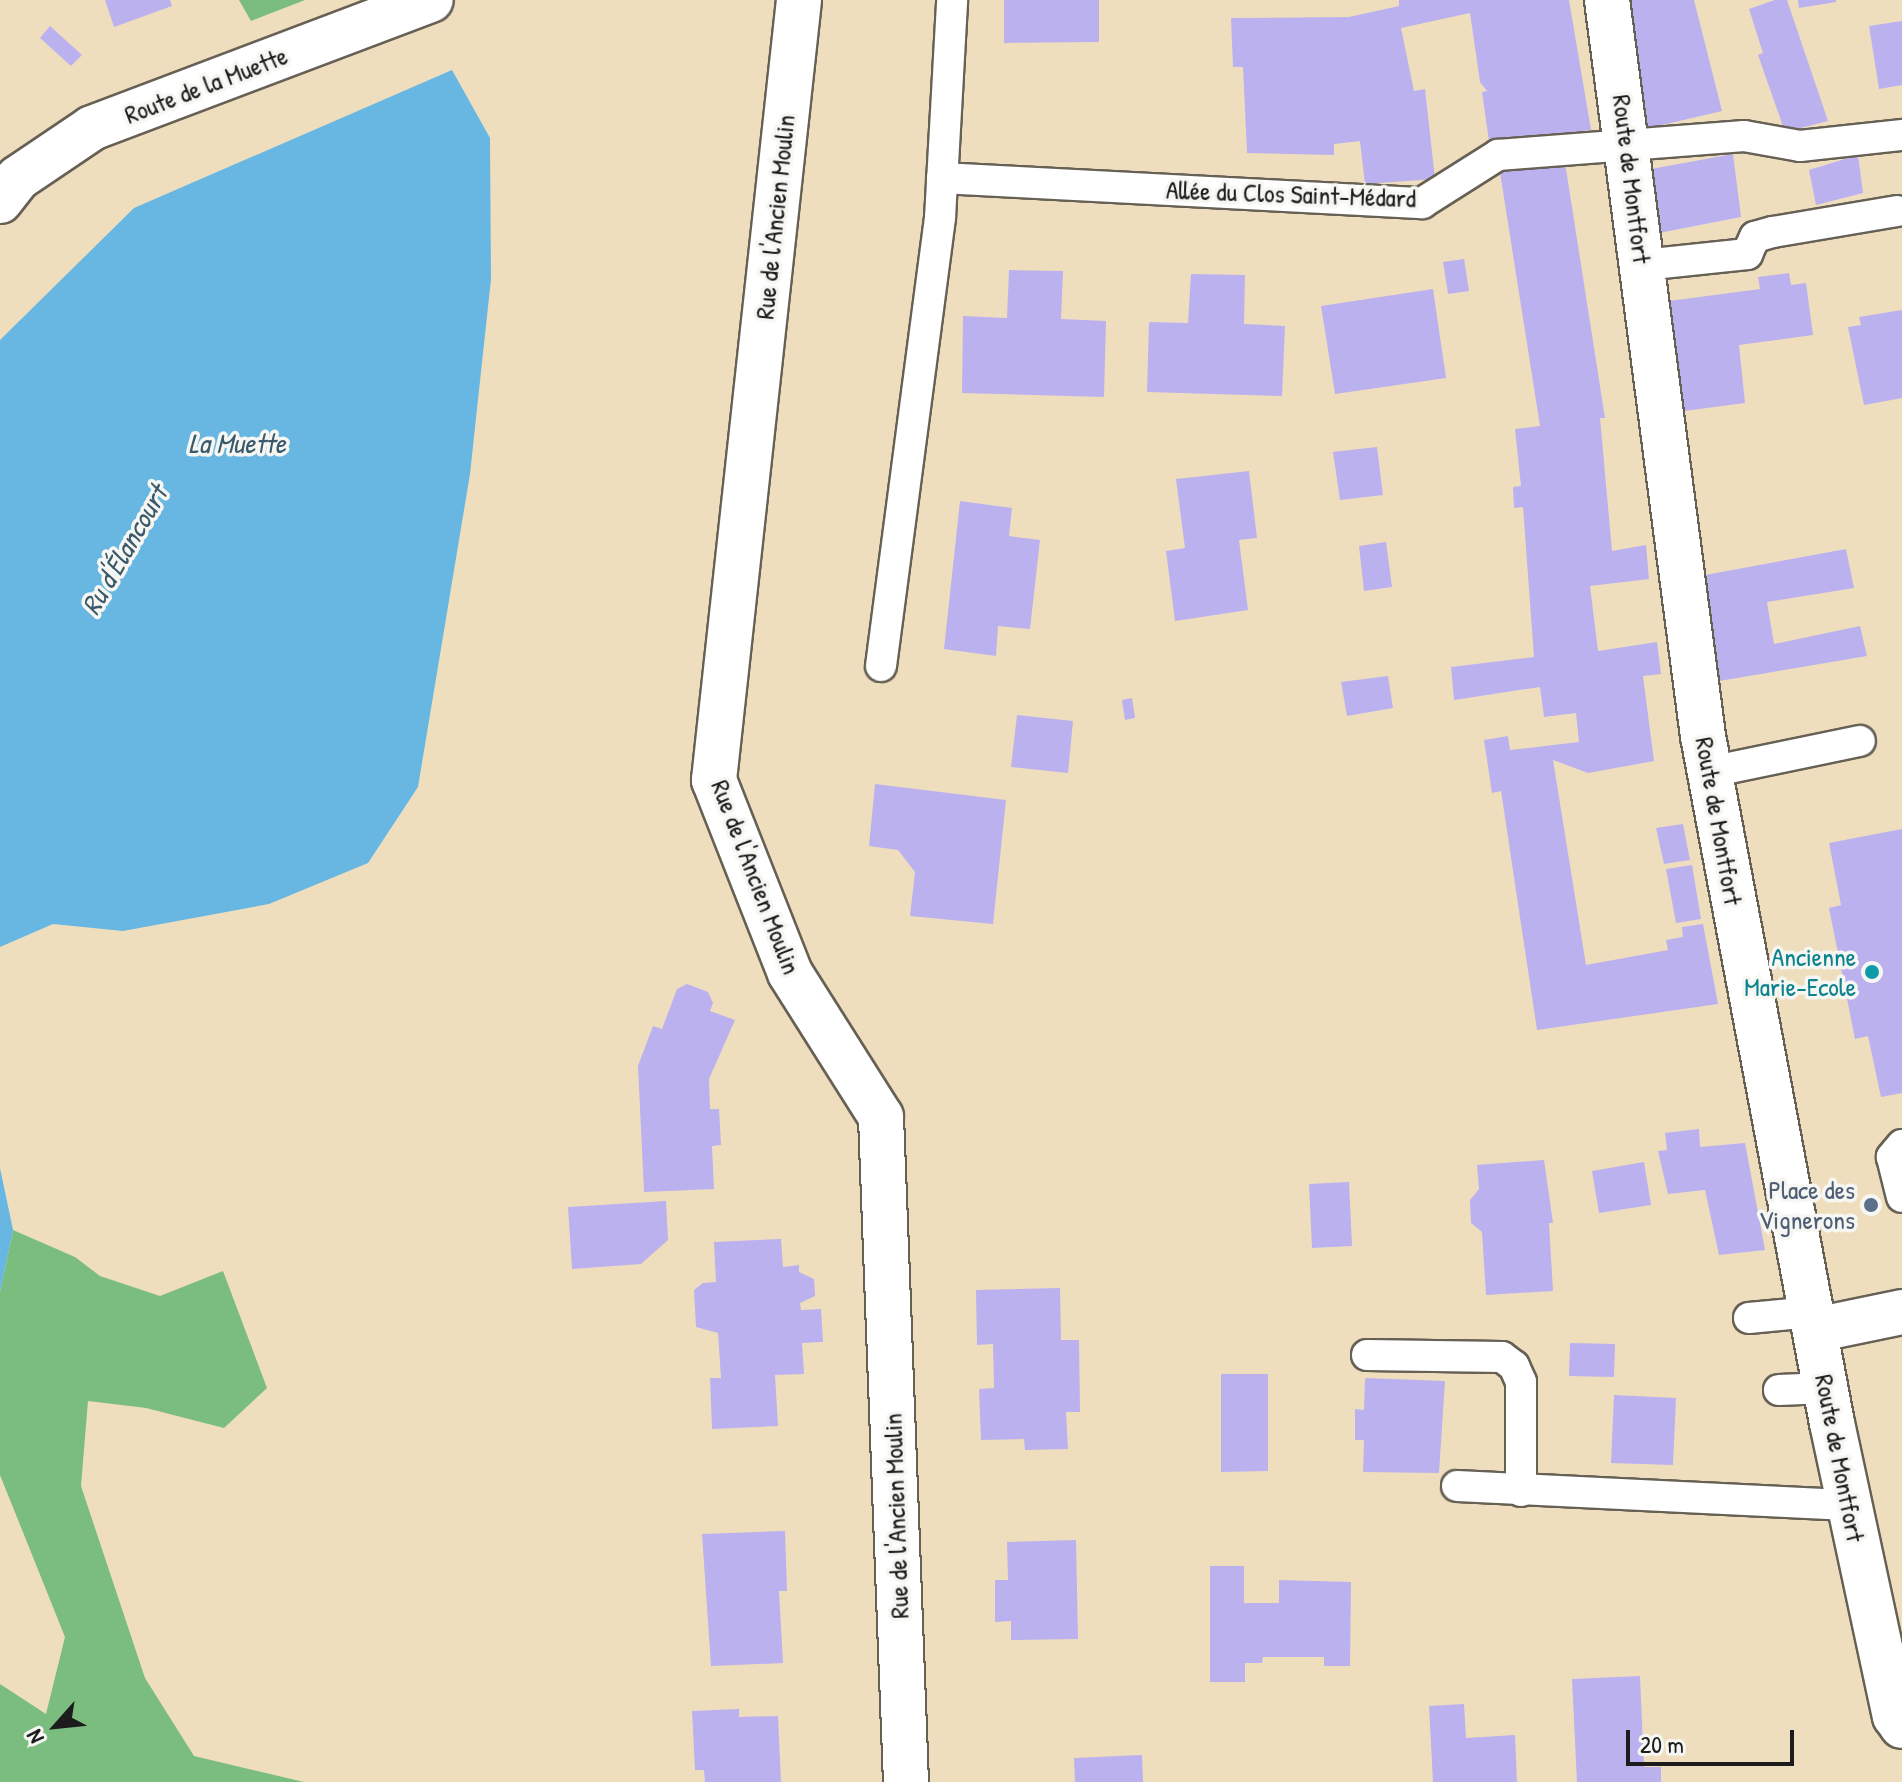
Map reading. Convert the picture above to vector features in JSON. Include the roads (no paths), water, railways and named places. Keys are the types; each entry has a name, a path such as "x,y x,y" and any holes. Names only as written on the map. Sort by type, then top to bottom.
{"street":[{"name":"Route de la Muette","path":"0,201 18,178 92,128 431,0"},
{"name":"Rue de l'Ancien Moulin","path":"799,0 714,780 790,973 881,1117 906,1782"},
{"name":"Route de Montfort","path":"1607,0 1710,772 1849,1505 1895,1716 1902,1726"},
{"path":"1813,1321 1902,1312"}],"lane":[{"path":"881,666 942,178 952,0"},
{"name":"Allée du Clos Saint-Médard","path":"942,178 1422,203 1498,155 1744,136 1800,146 1902,135"},
{"path":"1643,265 1747,254 1755,237 1897,211"},
{"path":"1710,772 1860,741"},
{"path":"1902,1145 1892,1157 1902,1197"},
{"path":"1749,1318 1813,1321"},
{"path":"1367,1355 1502,1357 1514,1366 1521,1382 1521,1491"},
{"path":"1779,1390 1826,1388"},
{"path":"1457,1486 1849,1505"}],"water":[{"name":"La Muette","path":"452,70 490,138 491,279 470,474 418,787 368,863 269,904 123,931 53,924 0,947 0,340 134,208"},
{"path":"0,1168 13,1230 0,1292"}],"place":[{"name":"Ancienne Marie-Ecole","path":"1872,972"},
{"name":"Place des Vignerons","path":"1871,1205"}],"water label":[{"name":"Ru d'Élancourt","path":"124,550"}]}
